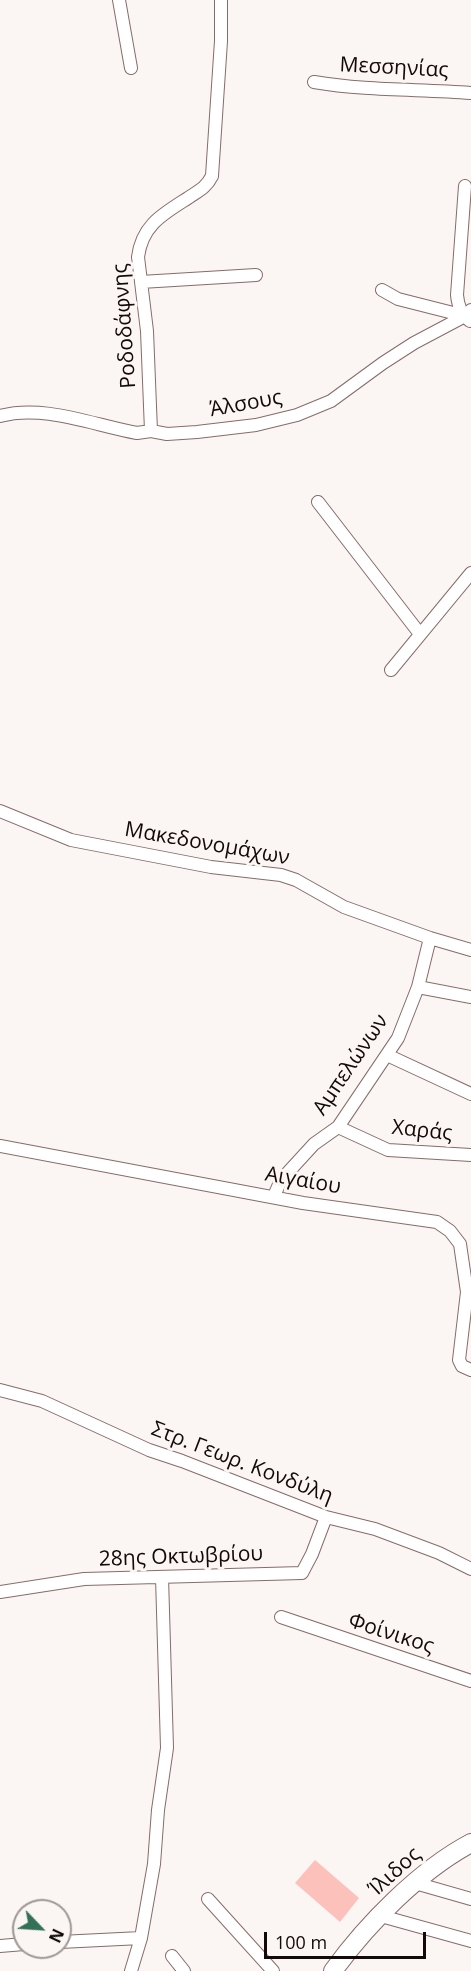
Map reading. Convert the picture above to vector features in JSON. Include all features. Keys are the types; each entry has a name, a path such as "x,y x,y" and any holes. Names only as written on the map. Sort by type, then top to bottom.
{"street":[{"path":"119,0 131,68"},
{"name":"Ροδοδάφνης","path":"151,431 147,331 138,257 141,239 155,220 203,189 212,176 221,41 221,0"},
{"name":"Μεσσηνίας","path":"314,82 352,88 471,93"},
{"path":"465,186 457,294 458,305 469,316"},
{"path":"141,282 256,275"},
{"path":"382,290 399,299 469,316"},
{"name":"Άλσους","path":"0,416 16,412 34,412 137,433 197,432 256,425 297,415 331,401 391,358 469,316"},
{"path":"318,502 420,634"},
{"path":"391,670 471,573"},
{"name":"Μακεδονομάχων","path":"0,811 71,840 211,867 281,875 296,879 344,907 471,950"},
{"name":"Αμπελώνων","path":"274,1196 281,1179 287,1172 314,1144 338,1127 398,1038 418,987 430,938"},
{"path":"418,987 471,996"},
{"path":"387,1055 471,1094"},
{"name":"Χαράς","path":"338,1127 388,1150 471,1155"},
{"name":"Αιγαίου","path":"0,1146 303,1203 437,1222 450,1231 460,1244 467,1292 459,1360 462,1366 471,1370"},
{"name":"Στρ. Γεωρ. Κονδύλη","path":"0,1390 42,1401 149,1450 326,1517 375,1529 439,1553 471,1569"},
{"name":"28ης Οκτωβρίου","path":"0,1592 84,1579 302,1573 326,1517"},
{"path":"131,1971 141,1938 154,1864 166,1748 162,1577"},
{"name":"Φοίνικος","path":"281,1617 471,1681"},
{"name":"Ίλιδος","path":"333,1971 381,1916 415,1883 438,1863 471,1843"},
{"path":"415,1883 471,1899"},
{"path":"208,1899 273,1971"},
{"path":"381,1916 471,1941"},
{"path":"72,1941 141,1938"},
{"path":"172,1956 184,1971"}],"shaded area":[{"path":"315,1860 359,1898 340,1922 295,1883"}]}
